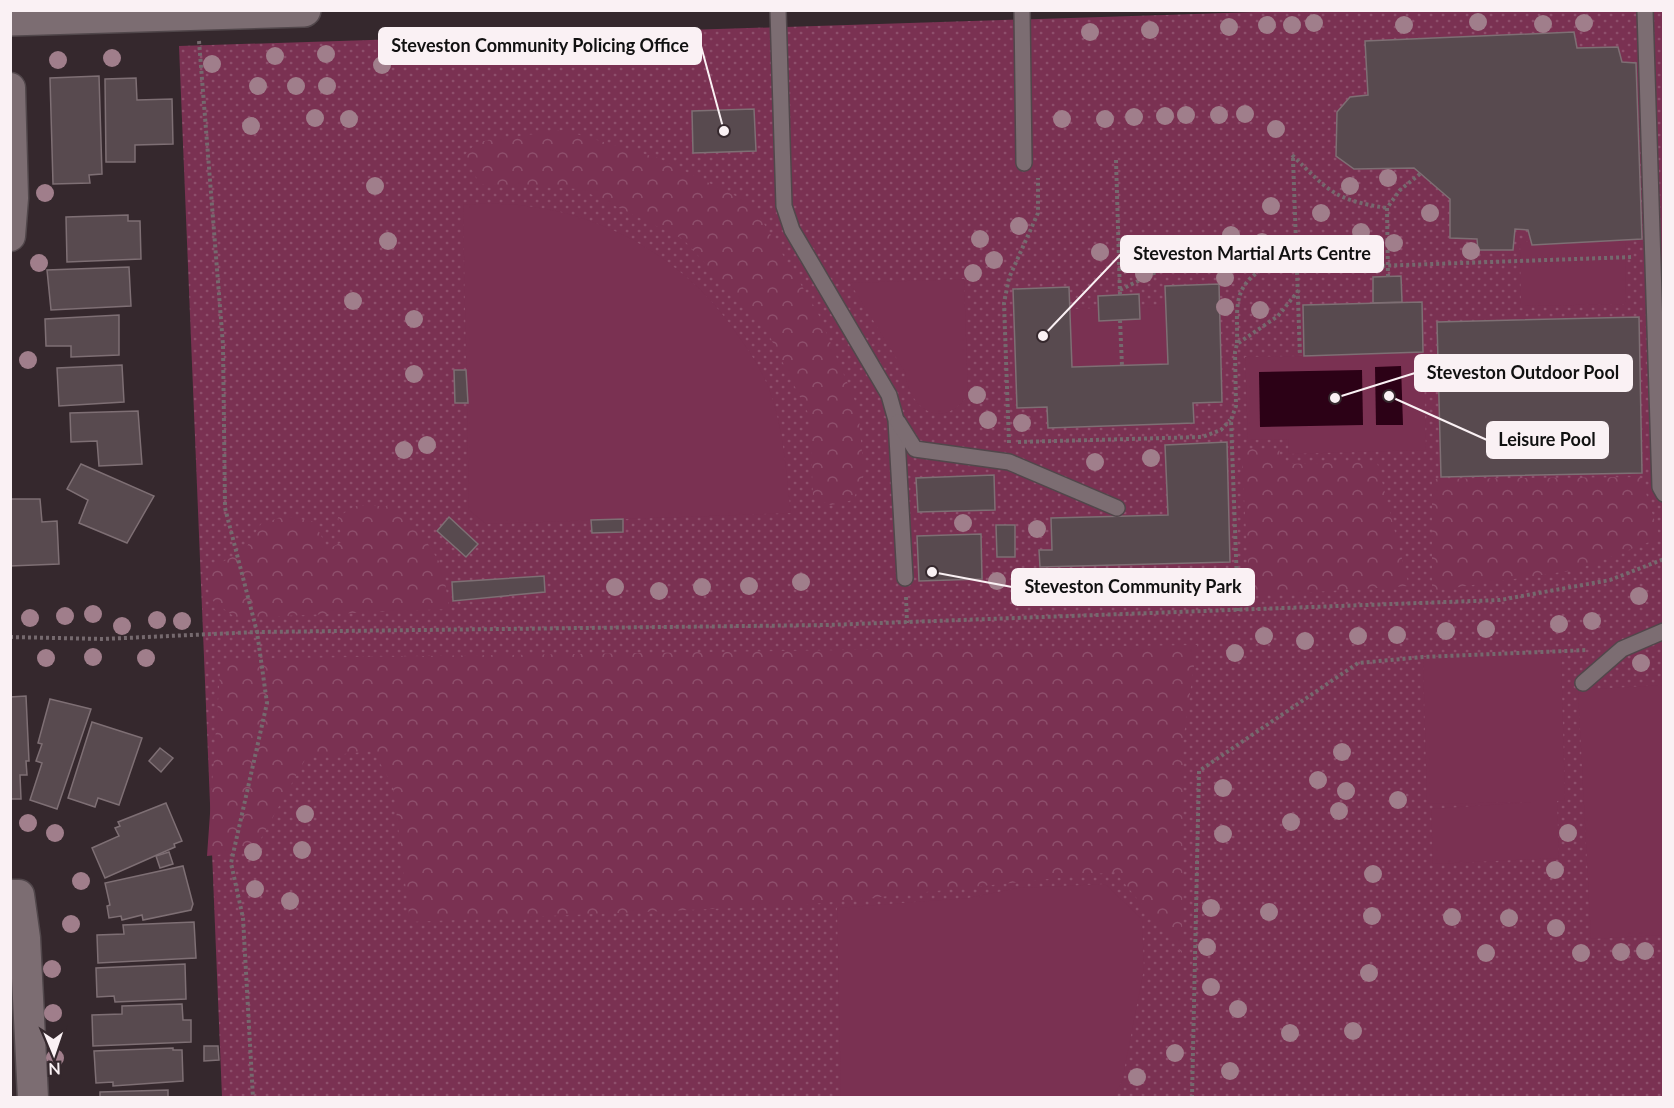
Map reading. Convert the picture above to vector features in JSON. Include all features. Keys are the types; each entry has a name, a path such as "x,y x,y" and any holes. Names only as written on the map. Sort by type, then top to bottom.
{"street":[{"path":"10,19 304,10"},
{"path":"10,88 14,198 10,236"},
{"path":"15,895 25,938 33,1098"}],"lane":[{"path":"778,10 784,206 792,230 889,395 896,420 905,578"},
{"path":"1023,10 1024,163"},
{"path":"1645,10 1660,487 1664,494"},
{"path":"896,420 915,449 1010,462 1117,508"},
{"path":"1583,683 1622,649 1664,631"}],"path":[{"path":"198,33 223,345 225,508 257,632 267,703 231,863 243,918 252,1098"},
{"path":"1300,356 1293,157 1336,196 1357,204 1387,208"},
{"path":"1116,160 1120,292 1175,263 1190,258 1217,258 1262,270 1653,256"},
{"path":"1010,462 1004,303 1009,278 1038,213 1038,173"},
{"path":"1388,277 1387,208 1400,189 1420,174"},
{"path":"1238,611 1231,420 1236,406 1235,352 1238,298 1243,284 1262,270"},
{"path":"1237,344 1278,316 1299,290"},
{"path":"1120,320 1122,366"},
{"path":"1009,442 1202,437 1221,430 1231,420"},
{"path":"10,637 103,639 257,632 827,625 1500,600 1610,580 1664,559"},
{"path":"1192,1098 1198,771 1358,663 1423,657 1622,649"}],"green space":[{"path":"1290,11 1663,11 1663,1097 222,1097 179,46"},
{"path":"563,130 658,158 752,204 817,311 858,408 864,475 853,500 831,505 813,498 810,417 768,333 683,239 580,189 480,184 464,156 477,142"},
{"path":"504,204 544,209 582,218 619,233 654,253 686,277 714,305 744,343 764,378 775,406 781,436 791,513 486,524 469,510 463,205"},
{"path":"1625,240 1626,304 1521,306 1520,242"},
{"path":"964,279 968,395 958,406 948,412 938,414 928,411 913,396 905,372 850,283"},
{"path":"1422,302 1426,450 1289,454 1288,439 1248,440 1245,357 1304,356 1303,305"},
{"path":"1166,305 1168,364 1072,367 1070,309 1099,308 1100,321 1140,319 1140,306"},
{"path":"1241,449 1279,449 1282,464 1377,462 1409,586 1250,596"},
{"path":"1641,477 1660,538 1576,570 1432,591 1432,479"},
{"path":"355,506 392,506 420,531 443,568 449,609 236,618 209,598 208,569 244,551 261,524 285,516 314,522 328,549 342,542 338,517"},
{"path":"1197,645 1183,742 1182,953 1115,872 804,905 410,922 393,786 373,751 306,758 254,851 207,856 221,659"},
{"path":"1561,653 1565,800 1557,801 1559,858 1433,864 1431,809 1532,802 1427,804 1423,657"},
{"path":"1663,685 1663,935 1591,939 1578,690"},
{"path":"1105,884 1142,919 1144,969 1122,1081 1113,1097 841,1097 837,908 968,898 1018,888"}],"shaded area":[{"path":"1401,366 1403,425 1376,425 1375,367"},
{"path":"1362,370 1363,425 1260,427 1259,372"}],"building":[{"path":"1574,32 1577,48 1618,47 1622,62 1636,63 1642,239 1532,245 1528,230 1515,229 1513,250 1478,250 1477,239 1450,238 1450,199 1414,168 1354,169 1336,156 1337,112 1350,97 1368,95 1365,41"},
{"path":"99,76 102,174 89,175 90,183 53,184 50,78"},
{"path":"136,78 137,100 172,99 173,144 135,145 135,162 106,162 105,79"},
{"path":"754,109 756,151 693,153 692,111"},
{"path":"128,215 128,221 140,221 141,259 67,262 66,217"},
{"path":"129,267 131,306 51,310 47,270"},
{"path":"1401,276 1402,302 1373,303 1373,277"},
{"path":"1219,284 1222,402 1193,403 1194,423 1048,428 1047,407 1017,408 1013,289 1069,287 1072,367 1168,364 1165,286"},
{"path":"1139,294 1140,319 1099,321 1098,296"},
{"path":"1422,302 1423,352 1304,356 1303,305"},
{"path":"119,315 119,355 71,357 71,346 46,346 45,319"},
{"path":"1639,317 1642,473 1441,477 1437,322"},
{"path":"122,365 124,402 59,406 57,368"},
{"path":"454,370 466,370 468,403 455,403"},
{"path":"138,411 142,464 99,466 97,441 71,442 70,413"},
{"path":"1227,442 1230,562 1040,567 1039,550 1052,550 1051,518 1168,515 1165,445"},
{"path":"81,464 154,496 127,543 79,523 88,500 67,489"},
{"path":"994,475 995,510 918,512 916,478"},
{"path":"10,499 40,499 42,522 57,521 59,564 10,566"},
{"path":"449,517 478,544 466,557 437,531"},
{"path":"623,519 623,532 592,533 591,520"},
{"path":"996,525 1015,525 1015,557 997,557"},
{"path":"981,534 982,579 919,581 917,536"},
{"path":"544,576 545,592 453,601 452,582"},
{"path":"26,696 29,761 26,761 27,775 20,775 21,799 10,799 10,697"},
{"path":"50,699 91,709 57,809 30,800 42,763 36,761 42,744 38,743"},
{"path":"92,722 142,738 119,805 98,798 95,807 68,798"},
{"path":"160,748 173,758 161,772 149,761"},
{"path":"166,803 182,841 174,844 175,847 105,878 92,848 119,836 115,828 120,826 118,822"},
{"path":"169,852 173,864 160,868 156,856"},
{"path":"183,866 193,904 191,910 143,920 142,915 122,920 121,916 109,918 107,906 110,905 105,883"},
{"path":"194,922 196,958 98,963 97,935 124,934 123,925"},
{"path":"185,964 186,999 115,1002 114,996 97,997 96,968"},
{"path":"182,1004 183,1020 191,1020 191,1042 93,1046 92,1015 122,1014 122,1006"},
{"path":"204,1046 218,1046 219,1060 204,1061"},
{"path":"173,1048 173,1050 182,1050 183,1081 113,1086 113,1082 96,1083 94,1051"},
{"path":"168,1090 168,1098 100,1098 100,1092"}],"place":[{"name":"Steveston Community Policing Office","path":"724,131"},
{"name":"Steveston Martial Arts Centre","path":"1043,336"},
{"name":"Leisure Pool","path":"1389,396"},
{"name":"Steveston Outdoor Pool","path":"1335,398"},
{"name":"Steveston Community Park","path":"932,572"}]}
